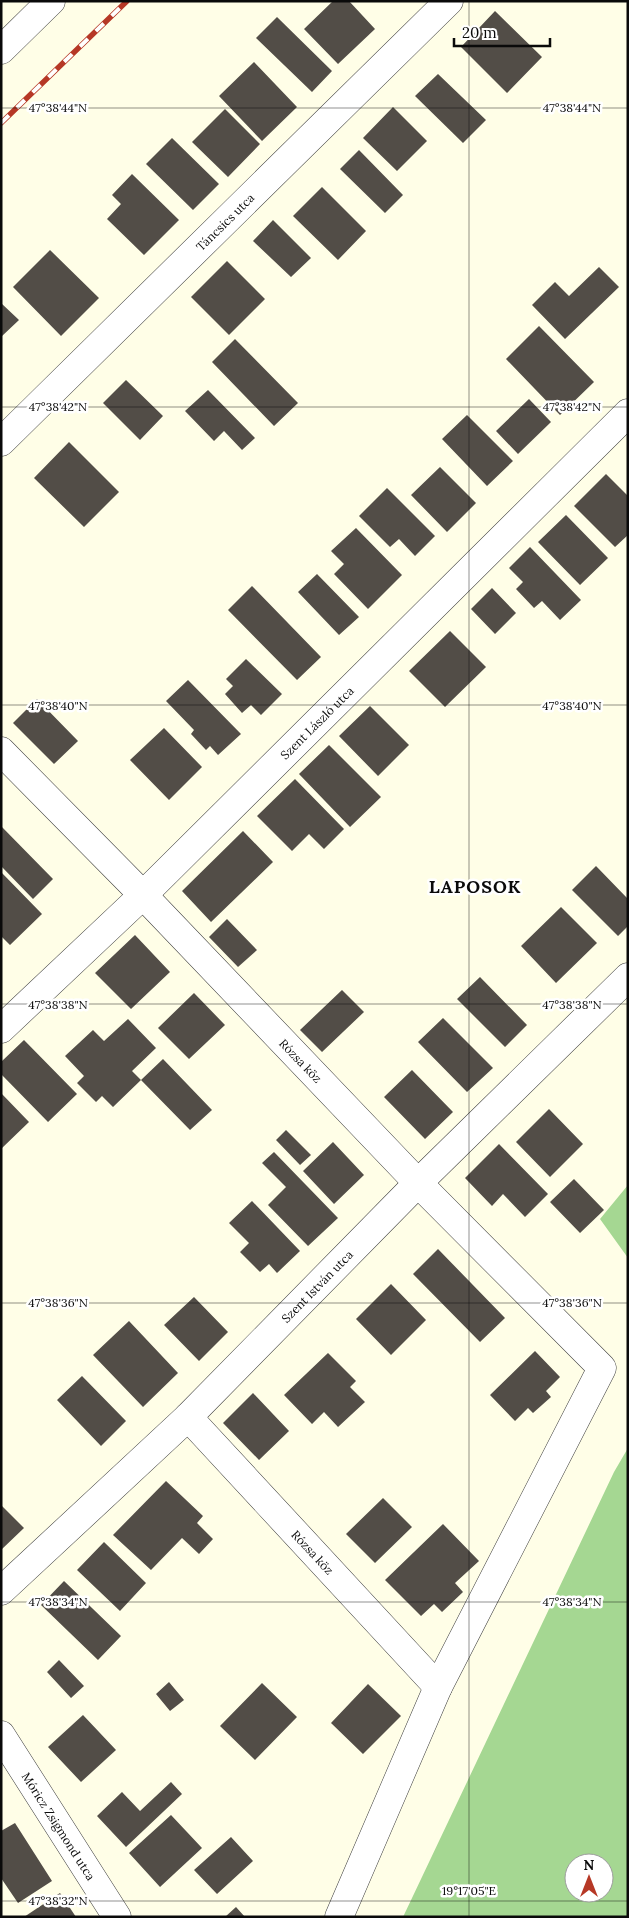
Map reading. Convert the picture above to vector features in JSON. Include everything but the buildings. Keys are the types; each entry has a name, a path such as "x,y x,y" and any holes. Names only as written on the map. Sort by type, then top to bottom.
{"street":[{"path":"1,50 51,1"},
{"name":"Táncsics utca","path":"1,442 449,1"},
{"name":"Szent László utca","path":"1,1029 143,895 628,413"},
{"name":"Rózsa köz","path":"1,751 143,895 418,1183 602,1368 438,1687 188,1417"},
{"name":"Szent István utca","path":"1,1591 188,1417 418,1183 628,977"},
{"path":"339,1917 438,1687"},
{"name":"Móricz Zsigmond utca","path":"1,1734 117,1917"}],"green space":[{"path":"628,1185 628,1258 600,1219"},
{"path":"628,1448 628,1917 403,1917 614,1472"}],"railway":[{"path":"1,123 127,1"}],"district":[{"name":"LAPOSOK","path":"475,886"}]}
